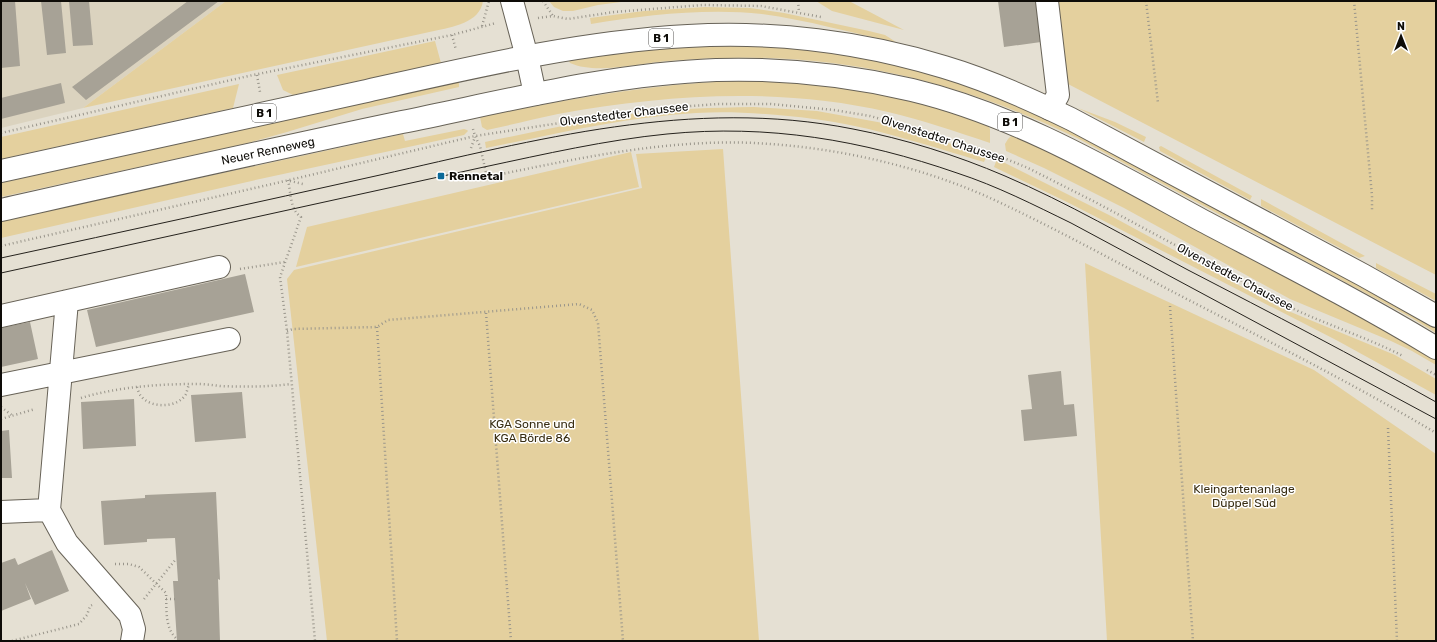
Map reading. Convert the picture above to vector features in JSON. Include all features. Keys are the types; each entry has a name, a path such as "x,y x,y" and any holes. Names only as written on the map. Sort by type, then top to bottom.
{"main road":[{"path":"512,1 535,94"},
{"path":"1047,1 1058,95 1050,109"},
{"name":"B 1","path":"1,171 461,70 587,46 688,36 767,36 803,39 846,44 936,65 1015,93 1050,109 1261,220 1436,316"},
{"name":"B 1","path":"535,94 637,77 684,72 740,70 766,70 826,75 887,85 922,93 987,114 1056,143 1385,318 1436,348"},
{"name":"Neuer Renneweg","path":"1,210 535,94"},
{"path":"1,316 219,267"},
{"path":"67,301 50,510 67,544 131,617 134,629 132,641"},
{"path":"1,385 229,339"},
{"path":"1,512 50,510"}],"path":[{"path":"482,26 489,1"},
{"path":"543,1 553,16"},
{"path":"798,1 798,12"},
{"path":"1146,1 1158,103"},
{"path":"1354,1 1372,196 1372,211"},
{"path":"1,133 257,75 452,35 497,23"},
{"path":"257,75 260,94"},
{"name":"Olvenstedter Chaussee","path":"475,136 651,109 718,104 771,104 798,106 870,116 956,141 1028,168 1294,309 1315,319 1364,338 1406,358"},
{"path":"471,148 475,136"},
{"path":"1,246 475,136"},
{"path":"475,136 480,146 487,177 578,158 629,150 660,146 723,143 754,143 816,149 876,161 928,175 987,197 1050,227 1311,363 1436,433"},
{"path":"288,180 303,184"},
{"path":"288,180 293,209 296,214 301,217 280,277 287,331 315,641"},
{"path":"219,267 229,271 285,262"},
{"path":"287,331 293,329 378,326 388,320 486,313 579,304 592,310 598,322 623,641"},
{"path":"1170,306 1193,641"},
{"path":"486,313 511,641"},
{"path":"378,326 397,641"},
{"path":"1424,368 1436,375"},
{"path":"1,419 100,392 137,387 189,384 247,386 291,384"},
{"path":"137,387 140,396 146,401 156,405 163,405 175,403 180,400 186,393 189,384"},
{"path":"1,407 13,416"},
{"path":"1388,428 1397,641"},
{"path":"142,600 176,559"},
{"path":"85,564 135,565 139,567 166,593 168,628 177,639"},
{"path":"12,641 79,624 88,615 90,606 111,593"},
{"path":"166,599 175,599"}],"shaded area":[{"path":"1,1 226,1 83,108 1,128"}],"green space":[{"path":"226,1 483,1 477,14 471,19 457,26 83,108"},
{"path":"549,1 629,1 598,5 573,11 563,11 554,7"},
{"path":"816,1 849,1 904,30 832,11"},
{"path":"1057,1 1436,1 1436,275 1068,84"},
{"path":"705,7 750,8 784,13 885,35 896,42 796,20 741,12 676,13 591,24 590,18 644,11"},
{"path":"435,41 441,63 293,95 283,90 277,75"},
{"path":"752,45 806,49 891,63 973,86 1043,115 1436,326 1436,333 1410,317 1077,138 1003,106 965,93 888,72 808,60 768,58 706,58 605,68 581,66 570,63 569,61 571,59 677,46"},
{"path":"734,81 819,85 884,95 926,105 988,126 990,129 990,143 927,122 888,112 847,104 765,96 682,98 599,107 558,114 487,130 482,127 480,117 638,89"},
{"path":"457,82 459,83 459,87 362,109 244,144 1,197 1,183"},
{"path":"239,84 233,108 1,159 1,137"},
{"path":"754,107 817,111 883,123 987,155 984,162 878,131 835,122 770,114 711,112 669,115 617,122 486,148 485,142 577,123 647,112"},
{"path":"1078,108 1115,122 1146,137 1144,142"},
{"path":"464,129 468,131 464,135 260,179 1,238 1,221 403,134 405,141"},
{"path":"1011,136 1016,136 1078,166 1278,273 1315,291 1436,359 1436,365 1391,341 1290,299 1124,208 1044,168 1006,151 1005,144"},
{"path":"1161,146 1252,196 1250,200 1160,151 1159,147"},
{"name":"KGA Sonne und KGA Börde 86","path":"723,149 759,641 327,641 287,279 294,270 642,188 636,154"},
{"path":"631,152 639,187 296,267 307,227"},
{"path":"997,159 1113,217 1281,308 1395,355 1436,379 1436,395 1338,341 1067,202 994,167"},
{"path":"1261,199 1365,256 1359,258 1261,206"},
{"name":"Kleingartenanlage Düppel Süd","path":"1085,263 1314,370 1436,454 1436,641 1107,641"},
{"path":"1376,263 1436,294 1436,301 1376,268"}],"building":[{"path":"1,1 15,1 20,66 1,68"},
{"path":"41,1 61,1 66,53 47,55"},
{"path":"69,1 89,1 93,45 73,46"},
{"path":"188,1 219,1 86,100 72,87"},
{"path":"998,1 1036,1 1041,42 1004,47"},
{"path":"61,83 65,103 1,119 1,98"},
{"path":"245,274 254,312 96,347 87,310"},
{"path":"30,322 38,359 1,367 1,328"},
{"path":"1061,371 1064,405 1074,404 1077,436 1024,441 1021,410 1032,409 1028,375"},
{"path":"242,392 246,438 195,442 191,395"},
{"path":"134,399 136,446 83,449 81,402"},
{"path":"9,430 12,478 1,478 1,431"},
{"path":"216,492 220,580 218,579 220,641 177,641 173,581 178,581 175,538 147,539 147,542 104,545 101,501 145,498 145,495"},
{"path":"52,550 69,591 35,605 25,583 31,599 1,611 1,563 15,558 18,565"}],"tram line":[{"path":"1,258 556,137 615,127 674,120 733,118 793,120 853,129 911,143 968,161 1028,186 1098,221 1436,402"},
{"path":"1,273 553,152 667,134 705,131 778,133 814,137 886,152 921,161 972,178 1001,190 1071,223 1436,419"}],"place":[{"name":"Rennetal","path":"441,176"}]}
